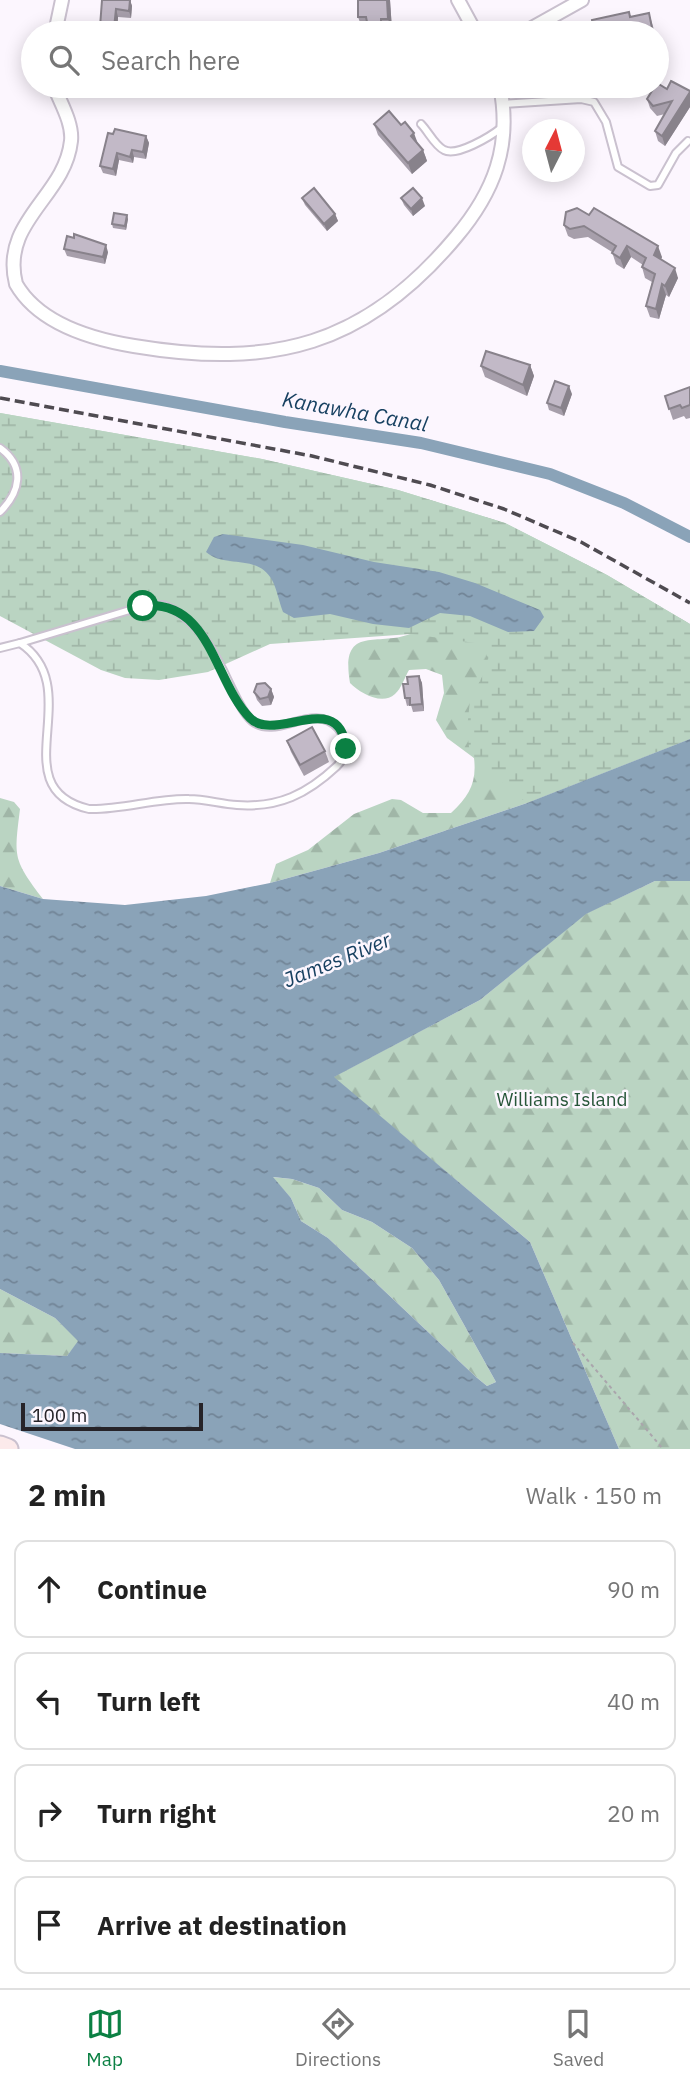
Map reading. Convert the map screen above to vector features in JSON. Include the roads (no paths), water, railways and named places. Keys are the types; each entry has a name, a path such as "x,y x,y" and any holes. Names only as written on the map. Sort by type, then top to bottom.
{"street":[{"path":"58,21 62,0"},
{"path":"458,0 469,21"},
{"path":"544,21 582,0"},
{"path":"59,98 71,130 68,152 51,186 18,221 7,246 9,269 16,285 44,313 90,337 188,354 256,352 332,335 367,318 400,295 424,273 475,214 494,181 503,127 501,98"},
{"path":"0,1447 8,1449"}],"lane":[{"path":"502,104 581,99 594,102 606,122 618,167 650,186 658,185 676,153 688,141"},
{"path":"421,124 442,150 452,152 490,137 503,127"},
{"path":"0,448 16,468 18,483 10,502 0,512"},
{"path":"0,648 143,606 163,605 184,616 207,644 251,720 265,726 304,719 325,719 339,730 345,740 345,755 311,789 289,800 242,806 188,799 105,810 74,806 52,793 43,775 47,691 35,654 20,643"}],"water":[{"path":"223,534 303,545 374,562 439,572 475,583 540,610 544,617 534,631 508,632 470,616 440,613 409,628 373,624 330,614 294,618 283,612 274,584 266,572 250,564 222,560 206,552 214,537"},
{"name":"James River","path":"690,739 690,881 655,881 586,914 480,1000 334,1077 530,1242 619,1449 75,1449 0,1424 0,1353 67,1356 78,1341 55,1318 0,1289 0,886 43,899 125,905 206,896 270,883 379,853 527,803","holes":["273,1177 292,1179 319,1188 342,1210 372,1222 412,1248 439,1280 496,1382 487,1386 476,1377 328,1238 301,1221 291,1198"]}],"waterway":[{"name":"Kanawha Canal","path":"0,371 285,422 421,443 550,474 624,503 690,537"}],"railway":[{"path":"0,398 312,456 430,485 504,509 581,542 690,603"}],"park label":[{"name":"Williams Island","path":"562,1099"}]}
